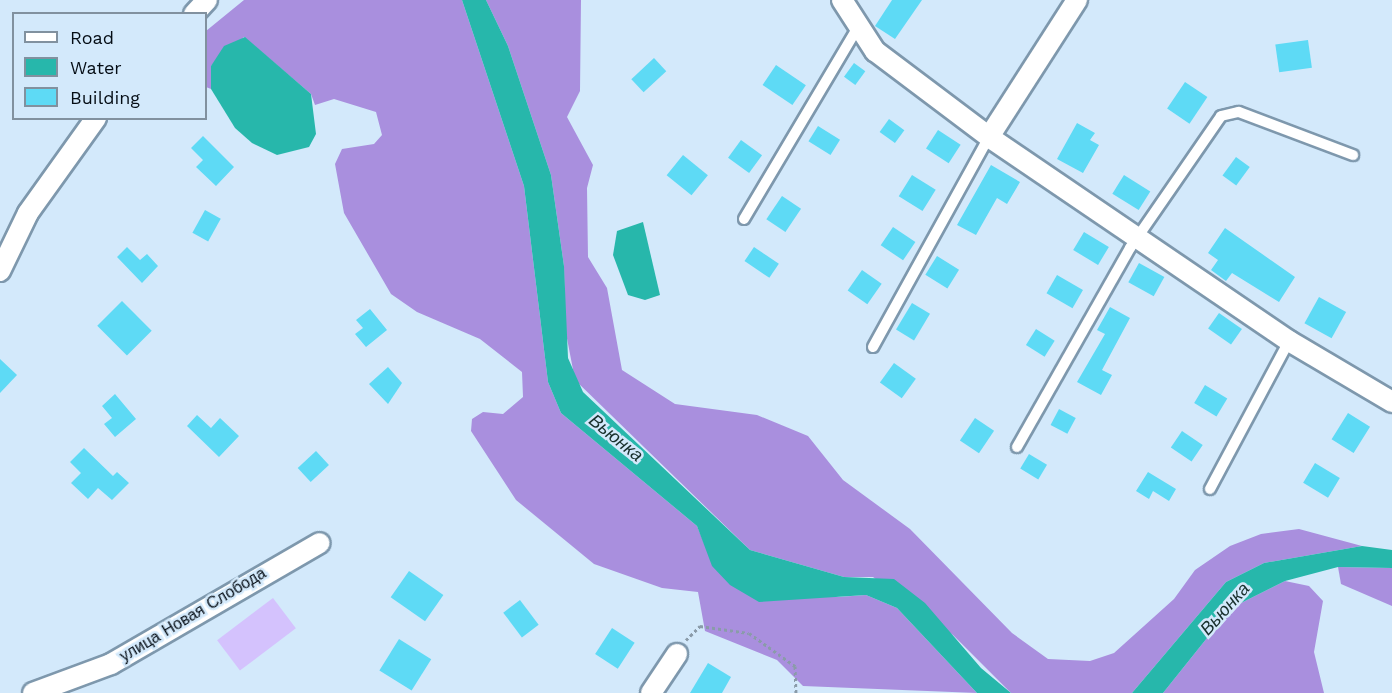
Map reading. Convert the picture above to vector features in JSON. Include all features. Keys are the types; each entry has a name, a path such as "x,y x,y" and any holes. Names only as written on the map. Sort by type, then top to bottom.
{"street":[{"path":"196,12 207,0"},
{"path":"842,0 857,29 875,51 989,137 1289,341 1392,402"},
{"path":"989,137 1077,0"},
{"path":"0,271 28,213 95,120"},
{"name":"улица Новая Слобода","path":"33,693 67,688 320,543"},
{"path":"651,693 677,654"}],"lane":[{"path":"744,219 857,29"},
{"path":"1017,447 1139,239 1227,112 1353,155"},
{"path":"873,347 989,137"},
{"path":"1210,489 1289,341"}],"path":[{"path":"677,654 700,626 749,633 790,661 796,693"}],"shaded area":[{"path":"244,0 462,0 524,186 548,382 561,413 697,526 704,543 838,597 866,595 897,608 977,693 803,686 777,660 705,631 698,592 662,588 594,564 516,500 471,431 472,419 483,412 503,414 523,397 522,372 480,339 417,312 391,294 344,213 335,164 342,149 374,144 382,135 376,112 334,99 315,105 311,94 244,37 211,66 211,89 207,87 207,30"},
{"path":"486,0 581,0 580,91 567,117 593,165 587,188 588,257 607,288 622,370 675,404 757,415 808,436 843,480 910,529 1012,633 1048,659 1090,661 1114,653 1174,599 1195,570 1230,546 1261,534 1299,529 1362,546 1264,563 1226,582 1132,693 1011,693 953,635 873,577 844,577 750,550 575,380 565,328 564,266 551,175 508,46"},
{"path":"1338,567 1392,568 1392,606 1341,584"},
{"path":"1285,581 1309,586 1323,601 1314,652 1324,693 1163,693 1231,608"},
{"path":"273,598 296,628 240,670 217,640"}],"water":[{"name":"Вьюнка","path":"462,0 486,0 508,46 551,175 564,266 568,358 583,392 750,550 844,577 894,579 925,603 981,668 1011,693 977,693 897,608 866,595 759,602 730,585 712,566 697,526 561,413 548,382 524,186"},
{"path":"245,37 311,94 316,134 309,147 277,155 252,143 235,128 211,89 211,66 224,46"},
{"path":"643,222 660,295 645,300 628,295 613,255 617,231"},
{"name":"Вьюнка","path":"1362,546 1392,550 1392,568 1338,567 1285,581 1231,608 1163,693 1132,693 1226,582 1264,563"}],"building":[{"path":"892,0 922,0 895,39 875,26"},
{"path":"1308,40 1312,68 1279,72 1275,45"},
{"path":"654,58 666,71 644,92 631,79"},
{"path":"854,63 865,71 855,85 844,77"},
{"path":"776,65 806,85 792,105 763,85"},
{"path":"1185,82 1207,97 1189,124 1167,109"},
{"path":"889,119 904,130 895,143 880,132"},
{"path":"1077,123 1095,133 1090,140 1099,145 1083,173 1057,159"},
{"path":"818,126 840,140 831,155 808,141"},
{"path":"938,130 961,145 949,163 926,148"},
{"path":"203,136 234,167 216,186 196,167 203,160 191,148"},
{"path":"741,140 762,155 749,173 728,158"},
{"path":"683,155 708,175 692,195 667,175"},
{"path":"1236,157 1250,167 1236,186 1222,176"},
{"path":"991,165 1020,182 1007,204 997,198 976,235 957,225"},
{"path":"912,175 936,190 922,211 899,196"},
{"path":"1124,175 1150,191 1139,210 1112,194"},
{"path":"782,196 801,209 785,232 766,219"},
{"path":"205,210 221,219 208,241 192,233"},
{"path":"893,227 915,242 903,260 881,245"},
{"path":"1225,228 1295,277 1279,302 1232,273 1226,281 1211,270 1218,260 1208,253"},
{"path":"1084,232 1109,247 1098,265 1073,250"},
{"path":"127,247 140,260 147,254 158,266 142,283 117,257"},
{"path":"754,247 779,264 769,278 744,261"},
{"path":"937,256 959,270 947,288 925,275"},
{"path":"1139,263 1164,277 1154,296 1128,282"},
{"path":"862,270 882,284 867,304 848,290"},
{"path":"1057,275 1083,290 1072,308 1046,293"},
{"path":"1319,297 1346,312 1332,338 1304,323"},
{"path":"122,301 152,331 127,355 97,326"},
{"path":"912,303 930,314 914,340 896,330"},
{"path":"1110,307 1130,318 1102,370 1112,375 1101,395 1077,382 1105,334 1097,330"},
{"path":"370,309 387,330 366,347 355,334 363,328 356,320"},
{"path":"1219,313 1242,329 1231,345 1208,329"},
{"path":"1036,329 1055,341 1045,357 1026,345"},
{"path":"0,359 17,375 0,393"},
{"path":"894,363 916,379 902,398 880,382"},
{"path":"388,367 402,383 388,404 369,384"},
{"path":"1205,385 1227,398 1216,416 1194,403"},
{"path":"115,394 136,419 115,437 104,424 112,418 102,406"},
{"path":"1059,409 1076,418 1067,434 1051,425"},
{"path":"1348,413 1370,427 1354,453 1332,439"},
{"path":"197,415 211,428 220,418 239,436 219,457 187,426"},
{"path":"975,418 994,431 979,453 960,440"},
{"path":"1182,431 1203,445 1192,462 1171,448"},
{"path":"84,448 113,476 117,472 129,483 112,500 98,488 88,499 71,483 81,473 70,462"},
{"path":"316,451 329,465 311,482 298,468"},
{"path":"1029,454 1047,465 1038,479 1020,469"},
{"path":"1315,463 1340,478 1328,498 1303,483"},
{"path":"1148,472 1176,489 1169,501 1153,491 1149,499 1136,491"},
{"path":"409,571 443,595 425,621 391,597"},
{"path":"520,600 539,625 522,637 503,613"},
{"path":"612,628 635,643 618,669 595,654"},
{"path":"399,639 431,659 412,691 379,670"},
{"path":"708,663 731,677 722,693 690,693"}]}
